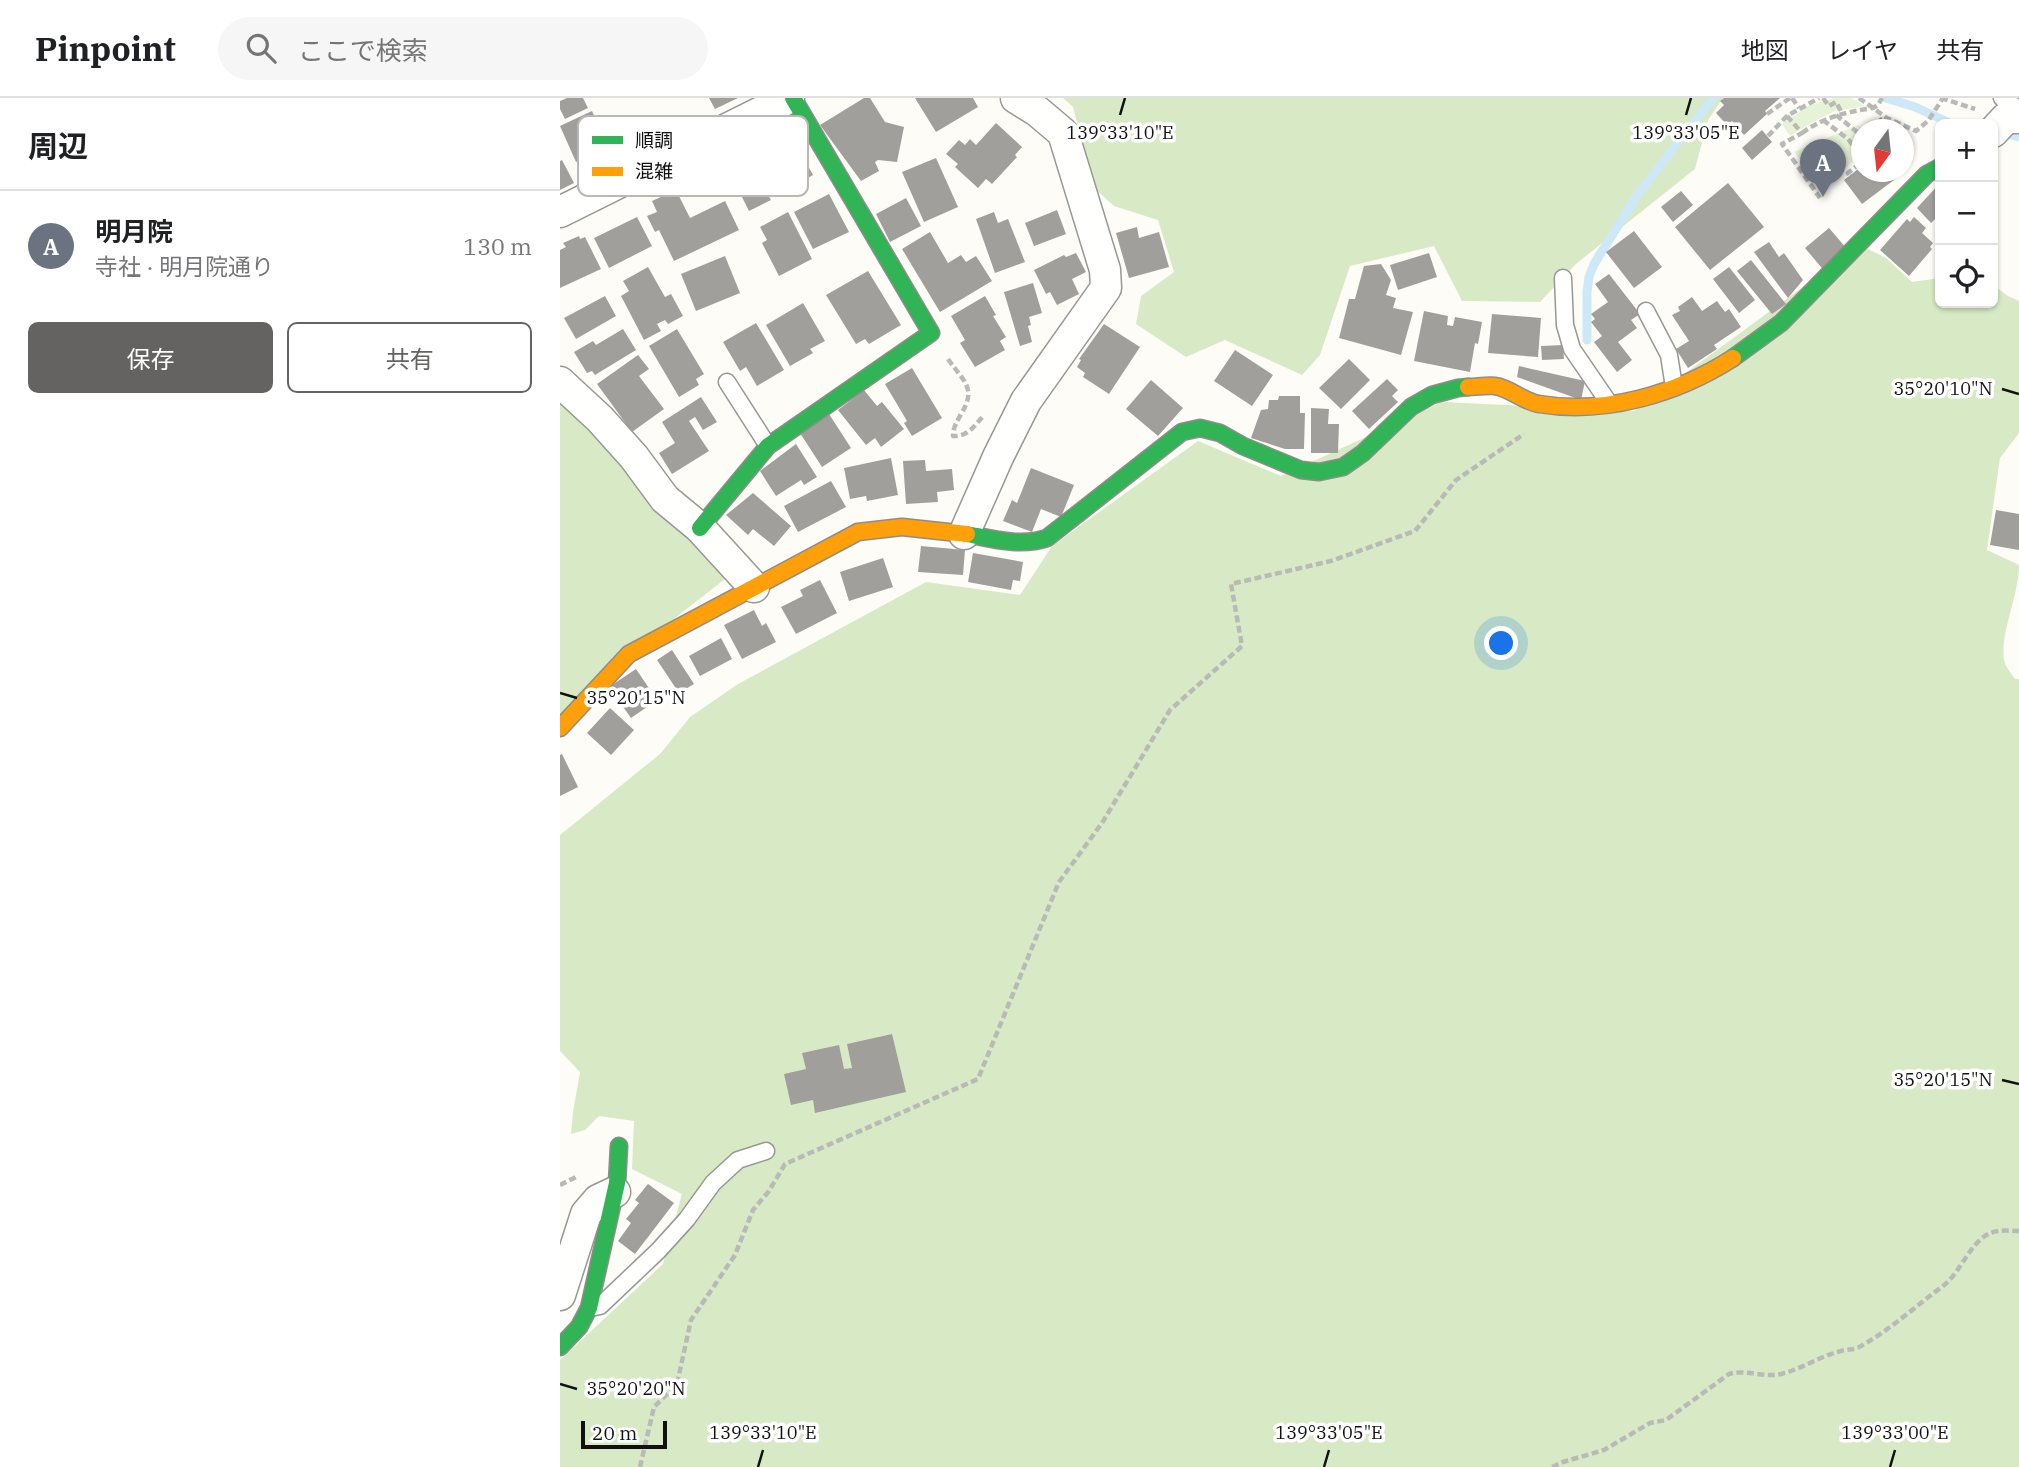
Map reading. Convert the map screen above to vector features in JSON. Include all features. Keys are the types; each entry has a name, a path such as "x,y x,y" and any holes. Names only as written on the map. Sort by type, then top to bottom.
{"street":[{"path":"755,116 791,98 802,116"},
{"path":"964,534 1026,401 1106,288 1105,270 1063,133 1037,111 1016,98"},
{"path":"700,528 768,446 931,333 808,127"},
{"path":"560,728 629,654 858,532 902,527 1010,542 1037,542 1047,538 1182,432 1200,428 1220,433 1243,446 1301,470 1319,472 1343,467 1363,453 1411,407 1432,395 1458,388 1496,386 1536,404 1577,408 1639,399 1698,378 1743,352 1781,323 1927,174 1935,170"},
{"path":"560,212 592,196"},
{"path":"560,382 600,419 634,457 665,499 700,528 754,587"},
{"path":"560,1347 579,1327 589,1308 617,1183 619,1146"},
{"path":"560,1295 586,1214 598,1200 615,1192"}],"lane":[{"path":"1563,278 1565,325 1572,349 1611,405"},
{"path":"1646,311 1669,355 1674,387"},
{"path":"727,382 768,446"},
{"path":"589,1308 600,1306 658,1251 687,1219 713,1183 738,1160 766,1151"}],"path":[{"path":"1767,114 1791,98 1799,108"},
{"path":"1768,136 1787,116 1821,98 1829,106 1836,102 1839,114 1851,126"},
{"path":"1859,98 1875,106 1887,118 1916,131 1928,121 1943,99"},
{"path":"1820,198 1782,144 1822,120 1875,106 1882,98"},
{"path":"1787,116 1802,133"},
{"path":"1822,120 1851,143"},
{"path":"1849,176 1851,171"},
{"path":"931,333 970,391 969,402 953,428 953,436 968,432 991,407"},
{"path":"640,1467 654,1407 677,1384 691,1320 735,1255 753,1210 769,1191 785,1164 978,1079 1059,882 1102,823 1170,710 1242,646 1230,584 1331,561 1415,531 1456,480 1527,433 1516,416 1536,404"},
{"path":"1552,1467 1604,1450 1650,1423 1666,1420 1728,1374 1739,1371 1777,1375 1796,1370 1839,1351 1858,1348 1901,1320 1945,1284 1961,1267 1979,1239 1996,1231 2019,1231"}],"green space":[{"path":"1063,98 1723,98 1708,120 1695,169 1577,263 1540,302 1462,301 1434,246 1350,266 1320,355 1302,375 1225,340 1186,357 1136,324 1141,296 1174,272 1158,220 1114,206 1094,188 1073,107"},
{"path":"1834,98 1851,98 1865,106 1835,111 1790,136 1782,124 1808,106"},
{"path":"1851,128 1851,163 1823,186 1794,152"},
{"path":"1860,245 1886,258 1912,282 1935,279 1935,308 1998,308 1998,289 2019,301 2019,433 2000,458 1987,550 2019,565 2003,649 2006,665 2015,679 2019,679 2019,1467 560,1467 560,1360 663,1264 682,1194 632,1169 634,1121 599,1116 585,1130 571,1134 580,1072 560,1051 560,835 660,754 690,717 738,684 926,582 1020,595 1052,546 1198,441 1281,476 1442,402 1634,411"},
{"path":"560,400 627,464 725,579 629,654 560,728"}],"building":[{"path":"583,98 588,108 565,119 560,109 560,101"},
{"path":"709,98 738,98 715,109"},
{"path":"864,98 870,98 885,122 904,127 897,162 878,160 875,162 879,171 861,181 820,125"},
{"path":"915,98 973,98 978,107 936,132"},
{"path":"1724,98 1780,98 1744,135 1732,121 1727,125 1716,113 1724,105 1720,101"},
{"path":"592,111 594,116 581,116"},
{"path":"578,118 576,162 560,126"},
{"path":"996,123 1022,147 1015,155 1017,157 992,184 986,179 978,188 955,167 958,164 946,154 959,140 965,145 970,139 976,145"},
{"path":"1762,130 1772,142 1752,160 1742,148"},
{"path":"936,158 958,207 924,222 902,172"},
{"path":"562,160 574,183 560,190 560,161"},
{"path":"1851,175 1851,182 1891,182 1862,204 1844,180"},
{"path":"1728,183 1764,227 1710,270 1675,227"},
{"path":"1935,188 1935,219 1931,223 1917,208"},
{"path":"1681,191 1693,205 1673,222 1661,207"},
{"path":"829,194 849,232 813,249 794,212"},
{"path":"663,196 679,196 690,218 725,201 739,230 674,261 659,230 655,232 647,216 657,212 652,201"},
{"path":"742,196 769,196 771,200 749,211"},
{"path":"906,198 921,226 890,242 876,214"},
{"path":"1057,210 1066,234 1034,246 1025,223"},
{"path":"788,212 812,259 779,276 762,243 767,240 760,227"},
{"path":"994,212 998,223 1008,219 1025,262 995,273 976,219"},
{"path":"637,217 652,246 609,268 594,238"},
{"path":"1914,217 1926,228 1922,233 1933,243 1930,247 1932,249 1909,276 1880,250 1907,219 1910,222"},
{"path":"1137,227 1139,238 1159,232 1169,267 1129,278 1116,233"},
{"path":"1829,228 1847,249 1826,273 1805,248"},
{"path":"1634,231 1662,267 1634,288 1606,252"},
{"path":"930,232 948,263 961,255 966,262 976,256 992,281 940,312 902,249"},
{"path":"579,236 580,239 585,237 601,269 560,288 560,250 566,247 563,243"},
{"path":"1769,242 1779,257 1784,253 1803,280 1788,298 1754,252"},
{"path":"1076,253 1086,272 1072,279 1079,294 1057,305 1050,292 1046,294 1034,270 1064,255 1066,257"},
{"path":"1429,253 1437,277 1398,290 1390,265"},
{"path":"725,256 740,293 696,311 681,274"},
{"path":"1751,260 1786,304 1772,314 1737,271"},
{"path":"1381,264 1391,280 1386,295 1396,298 1393,308 1413,312 1401,355 1339,338 1349,299 1355,299 1364,266"},
{"path":"648,267 665,297 671,294 683,316 668,324 665,320 657,324 661,331 644,340 621,296 629,291 623,281"},
{"path":"1729,267 1755,300 1739,313 1713,279"},
{"path":"868,271 901,325 869,344 865,339 856,344 826,295"},
{"path":"1609,274 1640,314 1631,320 1637,328 1618,342 1632,360 1617,372 1594,342 1602,336 1591,322 1595,319 1591,314 1608,302 1595,284"},
{"path":"1033,283 1042,313 1029,317 1032,342 1020,346 1004,292"},
{"path":"605,296 616,316 576,339 564,318"},
{"path":"985,296 1006,337 1000,341 1005,350 975,367 960,343 965,340 951,316"},
{"path":"1692,297 1702,311 1717,301 1725,312 1729,309 1741,327 1714,345 1717,349 1688,368 1676,349 1689,341 1672,315 1680,311 1678,307"},
{"path":"803,303 825,341 810,349 813,353 790,366 766,325"},
{"path":"1424,311 1448,316 1447,325 1453,326 1455,317 1482,322 1470,372 1414,361"},
{"path":"1492,314 1541,318 1538,357 1488,353"},
{"path":"756,323 784,370 757,386 746,367 740,371 723,342"},
{"path":"1104,324 1140,347 1109,394 1083,377 1085,373 1077,367 1081,360 1079,359"},
{"path":"623,329 636,350 595,375 592,371 587,373 574,352 593,341 596,345"},
{"path":"677,329 704,374 696,379 699,385 679,397 649,346"},
{"path":"1563,345 1564,359 1542,360 1541,346"},
{"path":"1235,350 1273,375 1252,406 1214,381"},
{"path":"638,355 649,369 639,376 664,409 632,432 597,384"},
{"path":"1349,359 1370,380 1341,409 1319,388"},
{"path":"1519,366 1585,381 1581,400 1517,377"},
{"path":"912,368 942,418 912,436 904,423 907,421 885,384"},
{"path":"1387,379 1398,390 1392,396 1398,402 1369,429 1352,411"},
{"path":"1151,380 1183,408 1158,436 1126,409"},
{"path":"864,390 877,406 882,402 904,429 881,447 875,438 866,445 838,410"},
{"path":"1279,396 1300,396 1300,413 1305,413 1304,449 1285,449 1251,438 1261,410 1268,409 1269,400 1278,400"},
{"path":"701,397 717,422 703,430 695,417 689,421 709,451 672,474 659,453 675,443 662,422"},
{"path":"1311,408 1329,409 1328,424 1339,424 1338,453 1311,453"},
{"path":"829,414 851,448 822,467 800,433"},
{"path":"796,444 817,477 804,485 801,480 776,496 760,471"},
{"path":"891,458 898,495 867,501 866,496 850,499 844,468"},
{"path":"925,460 926,471 952,469 954,490 937,492 938,502 906,504 903,461"},
{"path":"1031,468 1074,485 1061,517 1041,509 1032,532 1003,521 1012,500 1017,503"},
{"path":"831,481 846,507 798,532 784,506"},
{"path":"753,493 791,526 774,546 753,529 748,535 726,515"},
{"path":"1996,510 2019,514 2019,550 1990,545"},
{"path":"921,546 965,550 963,575 918,572"},
{"path":"973,553 1023,562 1020,581 1013,580 1011,590 968,582"},
{"path":"883,558 893,587 849,601 840,572"},
{"path":"820,580 837,613 796,634 781,607 803,596 800,590"},
{"path":"754,610 762,626 766,623 776,642 742,659 724,625"},
{"path":"721,638 732,659 700,676 689,656"},
{"path":"672,650 694,684 679,693 657,660"},
{"path":"636,669 657,700 631,718 609,687"},
{"path":"610,708 634,730 611,755 587,733"},
{"path":"562,754 578,787 560,796 560,755"},
{"path":"892,1034 906,1092 815,1113 813,1100 791,1105 784,1074 806,1069 802,1053 839,1045 844,1069 852,1068 847,1044"},
{"path":"648,1184 674,1203 635,1254 618,1241 631,1223 626,1219 639,1203 635,1200"}],"waterway":[{"path":"1587,340 1587,292 1594,264 1638,194 1713,98"},
{"path":"1886,98 1941,119"},
{"path":"2001,132 2019,137"}],"traffic: fast":[{"path":"793,98 804,116"},
{"path":"700,528 768,446 931,333 808,124"},
{"path":"1733,358 1781,323 1927,174 1935,170"},
{"path":"967,534 1017,542 1047,538 1182,432 1200,428 1220,433 1243,446 1301,470 1319,472 1343,467 1363,453 1411,407 1432,395 1468,387"},
{"path":"560,1347 579,1327 589,1308 617,1183 619,1146"}],"traffic: slow":[{"path":"1468,387 1501,387 1539,404 1589,407 1640,399 1664,391 1688,382 1733,358"},
{"path":"560,728 629,654 858,532 902,527 967,534"}],"place":[{"name":"明月院","path":"1823,197"}]}
